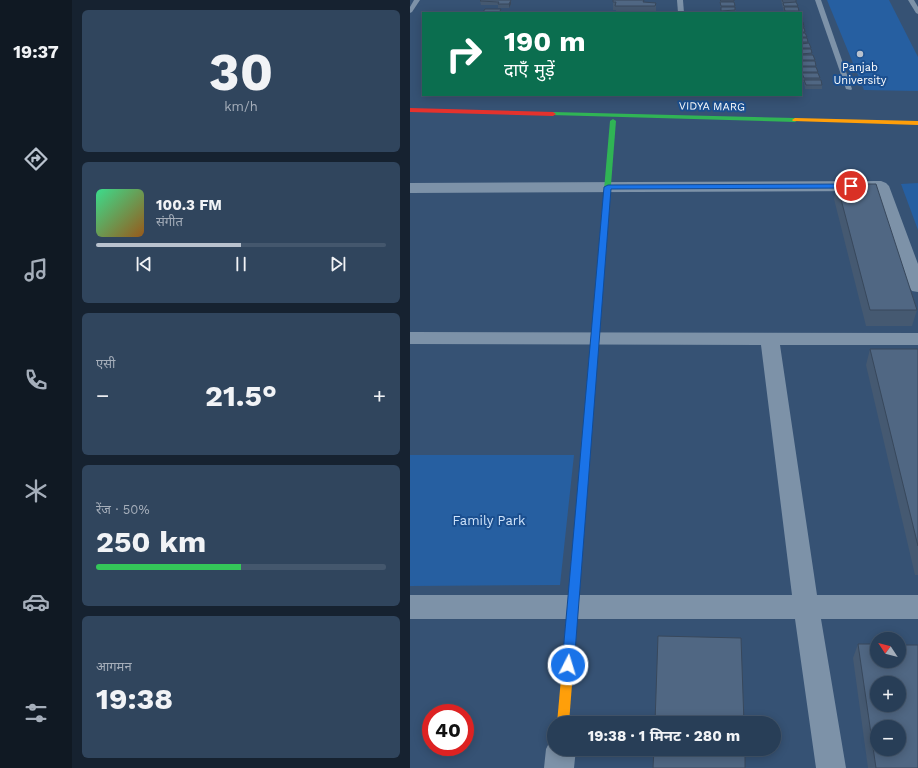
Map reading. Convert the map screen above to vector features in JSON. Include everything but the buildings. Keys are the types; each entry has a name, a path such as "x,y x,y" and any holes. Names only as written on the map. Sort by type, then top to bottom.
{"main road":[{"name":"VIDYA MARG","path":"410,110 918,123"},
{"name":"VIDYA MARG","path":"410,117 918,130"},
{"path":"564,716 613,121"}],"street":[{"path":"410,188 881,186 918,287"},
{"path":"410,338 918,339"},
{"path":"770,339 806,607 831,768"},
{"path":"410,607 918,607"},
{"path":"559,768 560,756"}],"lane":[{"path":"410,11 417,0"},
{"path":"680,0 680,12"},
{"path":"818,0 849,89"},
{"path":"911,0 918,12"}],"green space":[{"path":"827,0 889,0 918,57 918,91 864,90"},
{"path":"918,183 918,230 901,184"},
{"name":"Family Park","path":"410,455 574,455 560,585 410,586"}],"traffic: fast":[{"path":"553,114 795,120"},
{"path":"577,556 613,121"}],"traffic: slow":[{"path":"795,120 918,123"},
{"path":"564,716 577,556"}],"traffic: jam":[{"path":"410,110 553,114"}],"place":[{"name":"Panjab University","path":"860,54"}],"route":[{"path":"568,665 608,187 851,186"}]}
